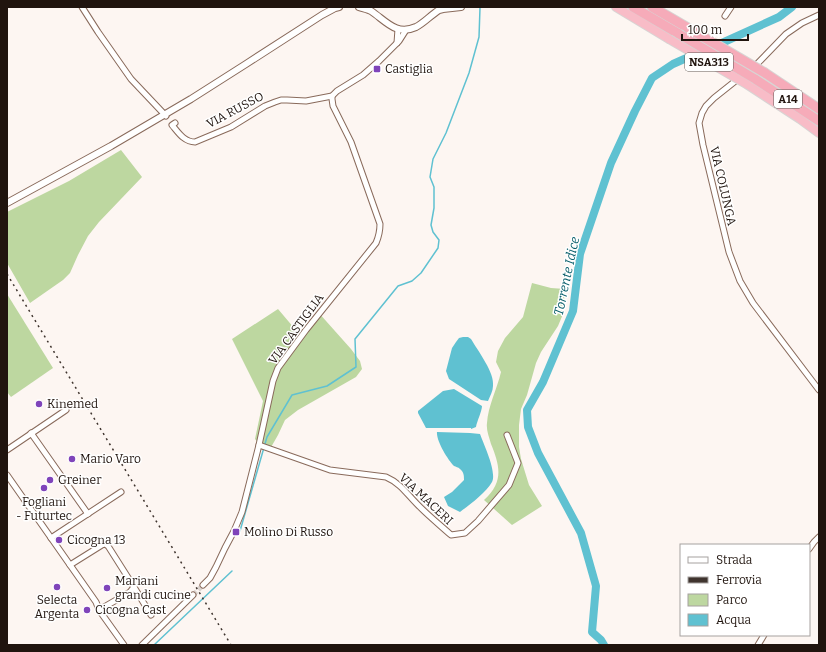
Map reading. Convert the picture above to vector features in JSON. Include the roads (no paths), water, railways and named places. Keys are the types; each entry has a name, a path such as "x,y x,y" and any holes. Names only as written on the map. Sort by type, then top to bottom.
{"highway":[{"name":"NSA313","path":"616,7 748,85 819,133"},
{"name":"A14","path":"633,7 755,79 819,121"},
{"name":"A14","path":"652,7 765,73 819,109"}],"street":[{"path":"82,7 131,79 165,115"},
{"path":"7,203 165,115 322,15 339,7"},
{"path":"359,7 371,11 386,23 398,29 406,30"},
{"name":"VIA RUSSO","path":"175,123 172,124 185,140 195,142 231,127 265,106 275,102 281,100 306,101 332,96 337,91 369,71 402,38 406,30 418,26 439,10 460,7"},
{"path":"725,16 731,7"},
{"name":"VIA COLUNGA","path":"819,15 802,23 786,34 758,63 714,98 706,106 699,123 729,252 740,281 753,303 819,390"},
{"path":"396,44 398,41 398,29"},
{"name":"VIA CASTIGLIA","path":"203,586 210,578 216,567 242,512 262,446 273,381 278,368 306,330 376,243 380,231 380,224 351,142 333,106 332,96"},
{"path":"7,450 66,410"},
{"path":"32,433 88,514"},
{"name":"VIA MACERI","path":"262,446 330,470 386,477 400,486 420,507 451,535 465,532 478,521 509,485 518,463 508,435"},
{"path":"7,475 96,602 99,610 124,645"},
{"path":"51,538 121,492"},
{"path":"810,548 819,537"},
{"path":"70,565 105,544 108,546 151,614"},
{"path":"99,610 130,592 134,587"},
{"path":"142,645 193,595"},
{"path":"758,645 763,636"}],"water":[{"path":"468,337 471,339 489,369 493,381 493,388 488,401 481,400 449,379 446,371 452,348 459,338"},
{"path":"454,389 482,406 476,427 471,429 426,428 418,411 443,391"},
{"path":"437,432 480,434 487,451 493,472 492,482 486,490 460,512 448,506 444,497 452,492 464,480 464,474 459,468 454,466 446,455 438,440"}],"waterway":[{"name":"Torrente Idice","path":"713,47 779,17 792,7"},
{"path":"240,531 267,437 292,395 327,386 356,367 355,339 398,286 412,281 421,273 438,248 439,240 433,232 431,225 434,208 434,187 430,177 433,159 446,133 469,73 479,37 480,8"},
{"name":"Torrente Idice","path":"604,645 592,632 596,586 581,533 538,453 528,427 527,410 543,382 573,311 580,254 611,163 635,111 652,78 673,64 700,52"},
{"path":"154,645 232,571"}],"tunnel":[{"path":"193,595 203,585"}],"railway":[{"path":"7,274 231,645"}],"place":[{"name":"Castiglia","path":"377,69"},
{"name":"Kinemed","path":"39,404"},
{"name":"Mario Varo","path":"72,459"},
{"name":"Greiner","path":"50,480"},
{"name":"Fogliani - Futurtec","path":"44,488"},
{"name":"Molino Di Russo","path":"236,532"},
{"name":"Cicogna 13","path":"59,540"},
{"name":"Selecta Argenta","path":"57,587"},
{"name":"Mariani grandi cucine","path":"107,588"},
{"name":"Cicogna Cast","path":"87,610"}]}
